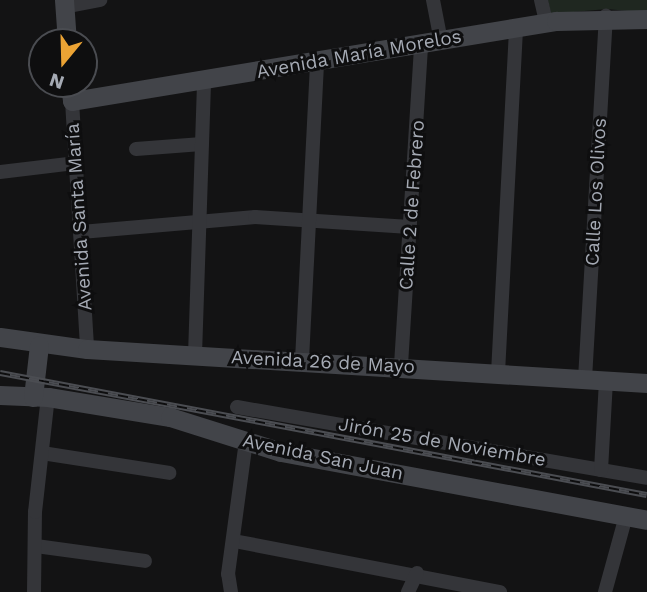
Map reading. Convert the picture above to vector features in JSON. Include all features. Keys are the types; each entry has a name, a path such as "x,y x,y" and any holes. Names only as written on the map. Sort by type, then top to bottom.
{"street":[{"path":"66,28 64,3 100,0"},
{"path":"433,0 441,40"},
{"path":"541,0 546,22"},
{"name":"Avenida María Morelos","path":"98,90 317,70 421,44 546,22 606,16 647,19"},
{"name":"Calle Los Olivos","path":"585,373 606,16"},
{"path":"499,373 516,27"},
{"name":"Calle 2 de Febrero","path":"401,365 421,44"},
{"path":"302,352 317,70"},
{"path":"195,355 204,81"},
{"name":"Avenida Santa María","path":"71,98 87,349"},
{"path":"136,149 202,144"},
{"path":"0,172 76,163"},
{"path":"81,232 201,219 310,221 410,227"},
{"name":"Avenida 26 de Mayo","path":"0,337 39,345 195,355 302,352 401,365 499,373 585,373 606,380 647,383"},
{"path":"34,592 42,453 39,345"},
{"path":"601,470 606,380"},
{"name":"Avenida San Juan","path":"0,396 41,397 170,417 246,442 647,520"},
{"name":"Jirón 25 de Noviembre","path":"237,407 647,478"},
{"path":"231,592 228,574 246,442"},
{"path":"42,453 169,473"},
{"path":"604,592 626,516"},
{"path":"234,541 417,573 500,592"},
{"path":"36,546 145,561"},
{"path":"408,592 417,573"}],"shaded area":[{"path":"548,0 647,0 647,13 607,9 551,14"}],"railway":[{"path":"0,373 647,495"}]}
